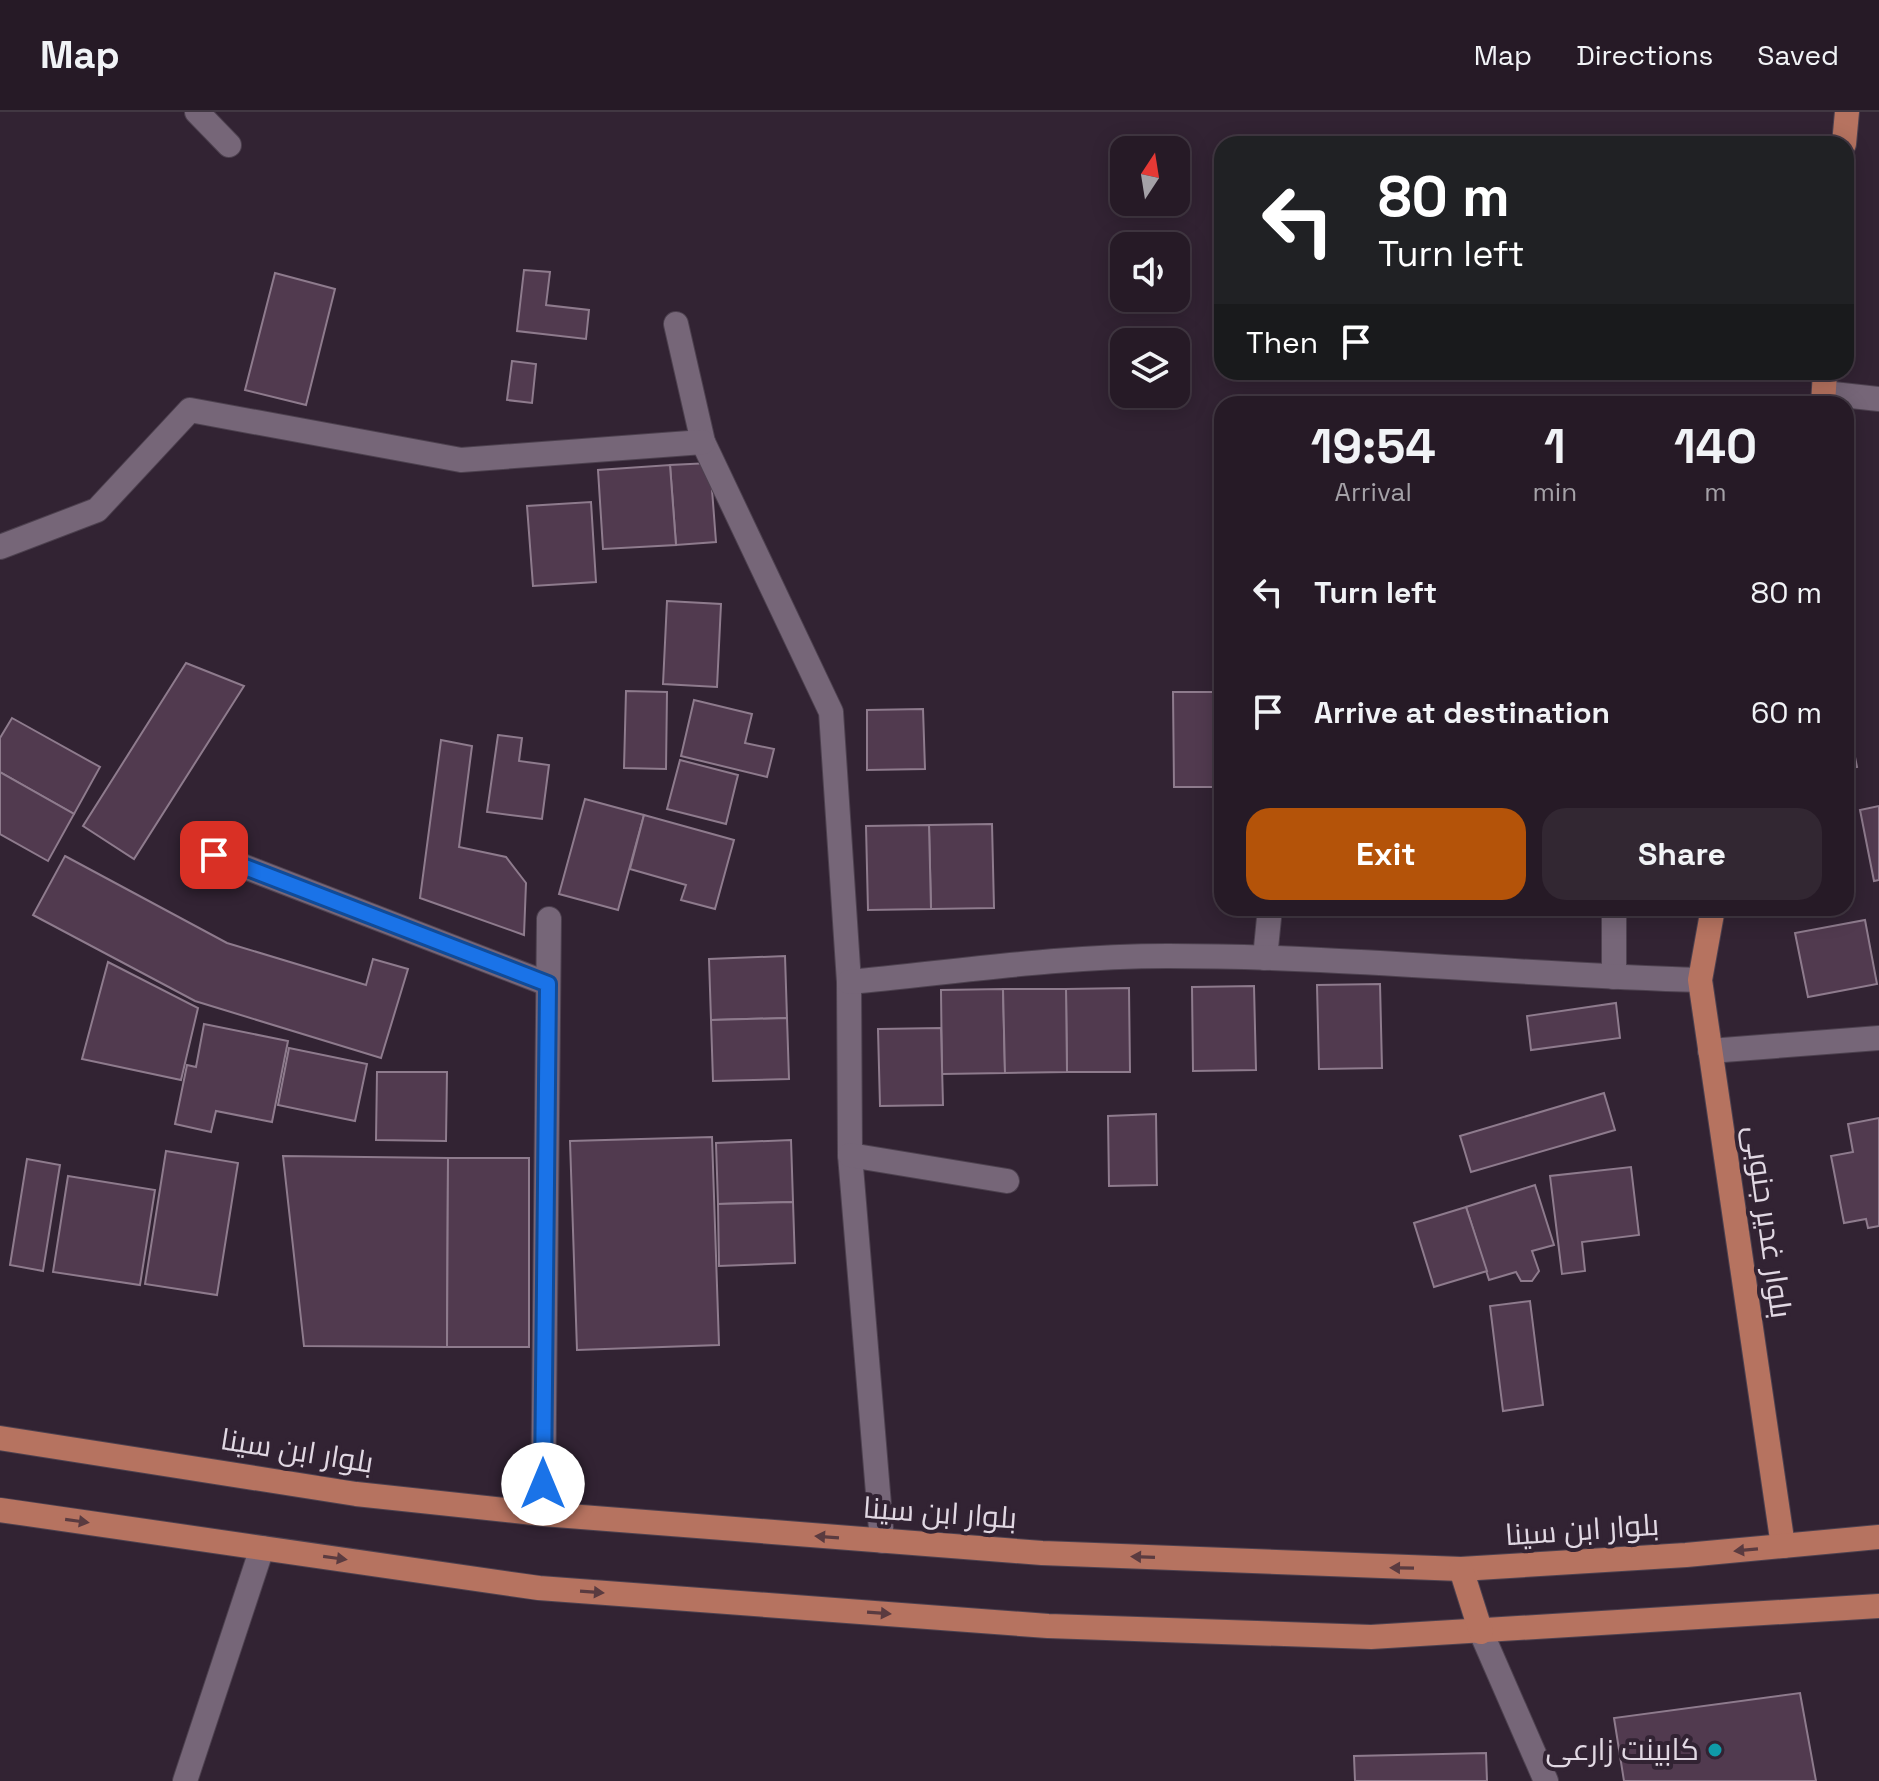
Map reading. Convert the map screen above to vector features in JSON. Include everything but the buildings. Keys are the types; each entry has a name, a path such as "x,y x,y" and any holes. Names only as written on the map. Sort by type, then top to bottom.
{"main road":[{"path":"1845,136 1847,112"},
{"name":"بلوار غدیر جنوبی","path":"1712,916 1700,980 1783,1546"},
{"name":"بلوار ابن سینا","path":"0,1438 356,1494 543,1514 1058,1554 1461,1569 1879,1537"},
{"path":"0,1510 539,1588 1048,1626 1371,1637 1879,1606"},
{"path":"1461,1569 1481,1632"}],"street":[{"path":"197,112 229,145"},
{"path":"676,324 703,442 831,712 849,982 850,1155 882,1541"},
{"path":"1824,390 1879,399"},
{"path":"0,547 97,510 190,410 461,460 703,442"},
{"path":"214,855 548,984"},
{"path":"1265,958 1269,916"},
{"path":"1614,916 1614,977"},
{"path":"543,1514 549,919"},
{"path":"849,982 1094,958 1265,958 1700,980"},
{"path":"1710,1051 1879,1038"},
{"path":"850,1155 1007,1181"},
{"path":"185,1781 262,1548"},
{"path":"1481,1632 1546,1781"}],"place":[{"name":"کابینت زارعی","path":"1715,1750"}],"route":[{"path":"214,855 548,984 543,1484"}]}
